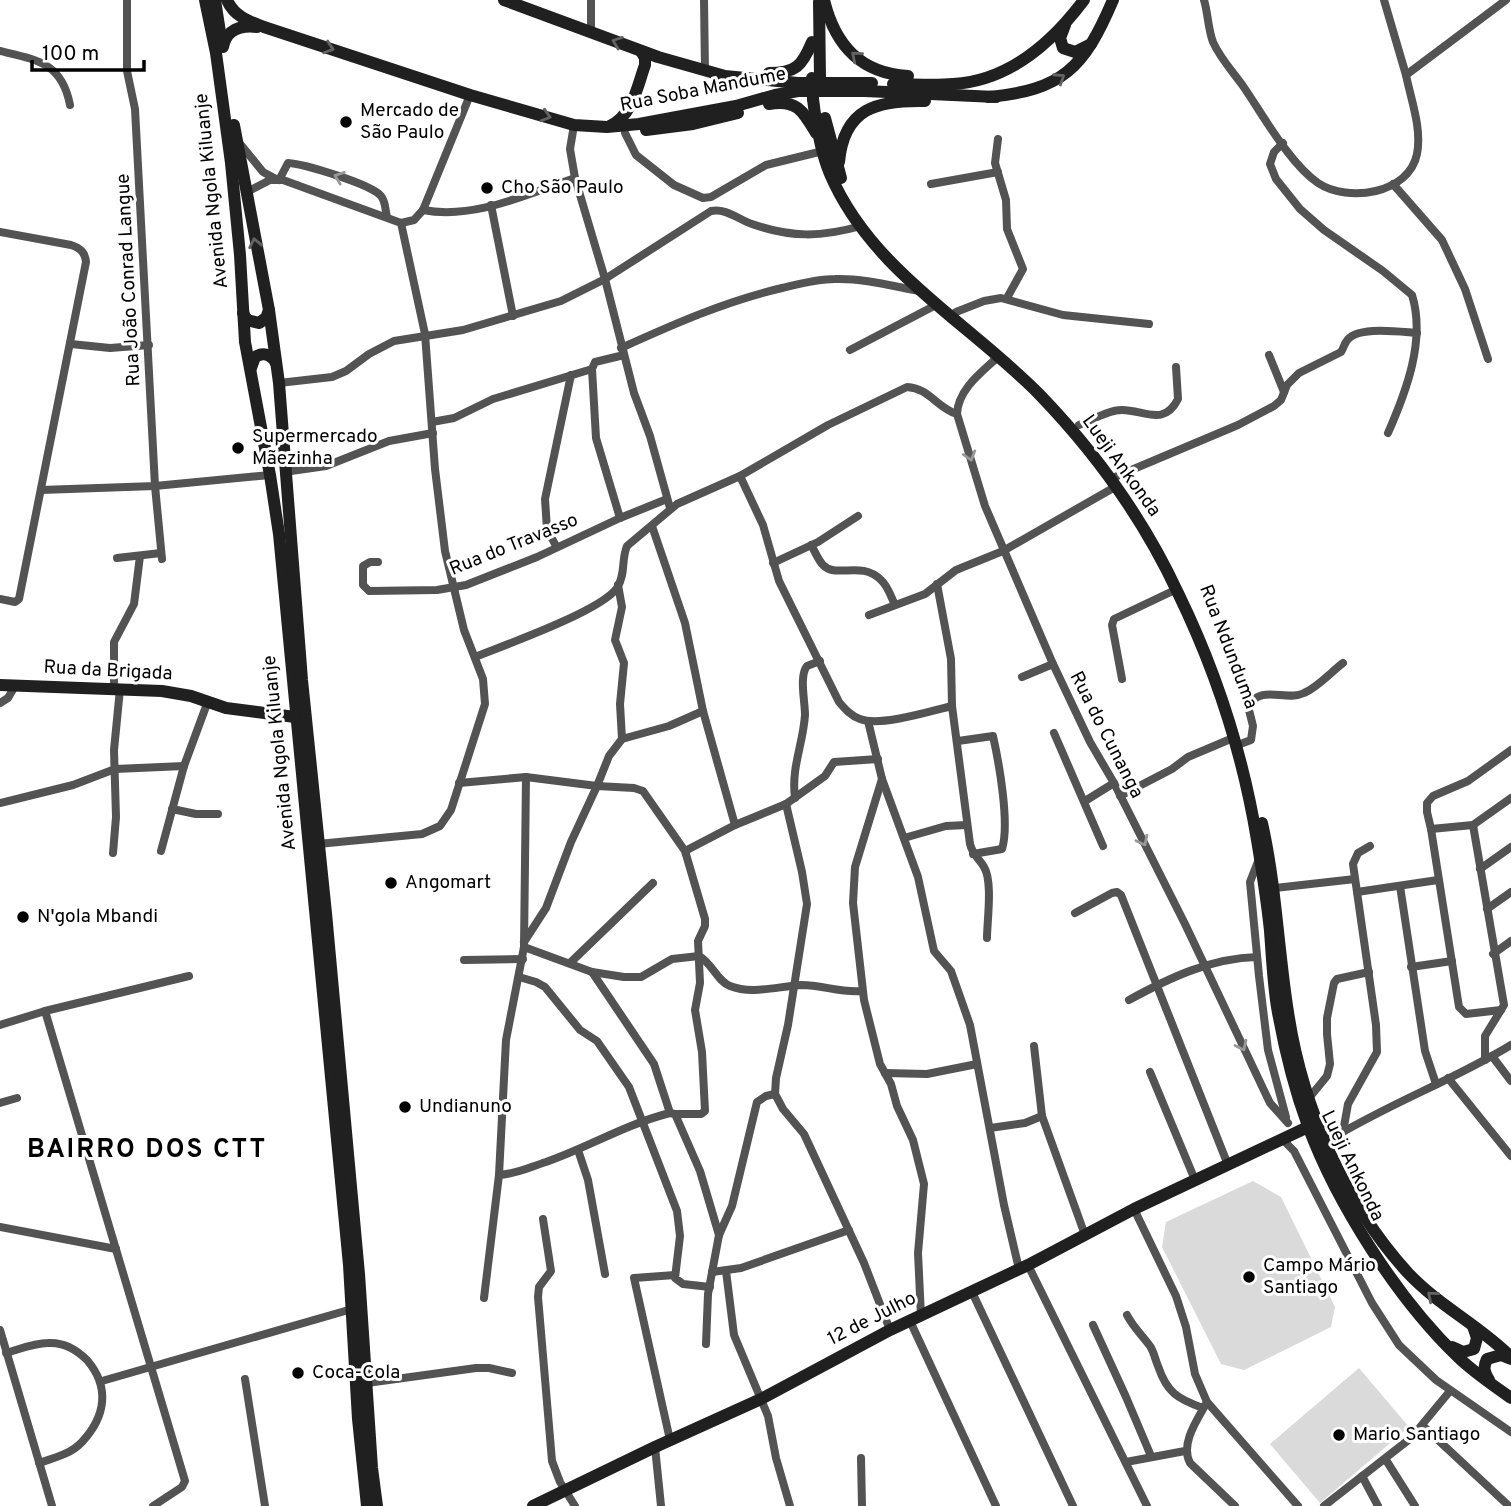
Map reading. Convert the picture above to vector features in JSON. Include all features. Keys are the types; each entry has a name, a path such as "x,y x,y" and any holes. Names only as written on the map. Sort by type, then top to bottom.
{"main road":[{"name":"Avenida Ngola Kiluanje","path":"205,0 231,163 245,342 279,534 352,1309 366,1506"},
{"name":"Avenida Ngola Kiluanje","path":"215,0 245,192 269,310 279,383 284,472 377,1506"},
{"name":"Rua Soba Mandume","path":"227,0 244,20 470,95 573,125 643,127 799,91 878,91 996,97"},
{"path":"504,0 641,51 725,76 798,83 836,81 951,85 1004,72 1029,57 1060,29 1084,0"},
{"name":"Rua Ndunduma","path":"811,0 812,42 822,147 834,172 871,228 906,269 1018,364 1079,425 1158,539 1195,609 1225,685 1275,888 1287,1011 1295,1053 1326,1142 1376,1234 1425,1290 1482,1331 1511,1358"},
{"path":"821,0 843,45 868,67 891,75 953,77 996,68 1025,54 1060,29"},
{"name":"Rua Ndunduma","path":"816,78 821,0"},
{"path":"834,172 844,135 865,110 890,101 955,102 1030,92 1046,86 1076,66 1091,44 1112,0"},
{"path":"223,49 226,38 237,29 243,26 264,27"},
{"path":"1060,29 1063,48 1075,52 1091,44"},
{"path":"705,70 760,74 788,72 801,64 812,42"},
{"path":"607,127 617,122 629,109 645,65 641,51"},
{"path":"643,127 633,116 634,106 648,67 653,60 662,58"},
{"name":"Rua Ndunduma","path":"818,99 834,172"},
{"path":"588,126 601,132 625,133 643,127 693,124 783,102 803,111 822,147"},
{"name":"Lueji Ankonda","path":"834,172 843,200 861,226 919,291 999,356 1041,396 1116,481 1177,589 1238,741 1260,856 1277,1007 1308,1126 1354,1220 1394,1280 1446,1344 1469,1367 1511,1398"},
{"path":"243,313 247,320 259,323 266,318 269,310"},
{"path":"251,369 255,357 262,354 271,356 276,363"},
{"name":"Rua da Brigada","path":"0,685 176,693 226,708 295,718"},
{"name":"12 de Julho","path":"533,1506 761,1399 890,1330 1024,1267 1288,1132 1308,1126"},
{"path":"1446,1344 1463,1352 1474,1349 1477,1338 1473,1326"},
{"path":"1492,1384 1485,1373 1487,1359 1501,1355 1511,1358"}],"street":[{"name":"Rua João Conrad Langue","path":"127,0 127,71 135,109 155,485 162,556 140,556"},
{"path":"591,0 591,32"},
{"path":"704,0 705,70"},
{"path":"1203,0 1213,42 1310,176 1330,189 1367,193 1393,184 1411,169 1418,145 1418,128 1406,75 1384,0"},
{"path":"1406,75 1506,0"},
{"path":"0,51 44,62 53,69 66,88 70,106"},
{"path":"235,131 245,152 263,172 278,180 401,223 414,219 423,210 470,95"},
{"path":"475,657 596,605 618,585 624,569 626,549 652,526 668,504 650,436 622,351 575,178 570,149 573,125"},
{"path":"625,133 636,155 674,185 703,198 711,197 766,165 822,147"},
{"path":"998,139 995,156 1006,200 1007,229 1023,269 1007,298"},
{"path":"1283,142 1271,157 1270,164 1276,179 1314,222 1406,289 1415,304 1417,333 1404,399 1388,433"},
{"path":"278,180 288,163 324,172 377,192 384,201 387,217"},
{"path":"931,184 998,172"},
{"path":"423,210 458,212 491,205 575,178"},
{"path":"245,192 264,182 278,180"},
{"path":"1393,184 1442,240 1465,289 1488,359"},
{"path":"711,197 715,210"},
{"path":"491,205 513,316"},
{"path":"279,383 341,374 383,346 425,334 463,330 561,302 604,279 715,210 720,209 751,224 789,234 831,235 861,226"},
{"path":"318,844 422,834 436,830 451,810 485,704 483,679 464,630 453,589 438,500 425,334 401,223"},
{"path":"0,232 71,245 79,248 85,255 85,275 17,601 0,599"},
{"path":"620,518 596,439 592,369 595,362 687,318 744,297 810,281 856,279 919,291"},
{"path":"956,312 984,301 1007,298 1063,315 1149,324"},
{"path":"850,350 936,305"},
{"path":"869,615 925,594 966,565 1003,551 1116,481 1274,406 1281,400 1287,385 1299,373 1341,352 1345,342 1358,333 1417,333"},
{"path":"71,344 110,348 149,345"},
{"path":"1269,355 1284,392"},
{"path":"957,414 962,395 999,356"},
{"path":"1079,425 1112,411 1122,410 1152,416 1168,411 1178,399 1176,367"},
{"path":"432,422 454,418 493,399 592,369"},
{"path":"556,546 547,528 545,499 571,375"},
{"name":"Rua do Travasso","path":"378,562 363,566 363,585 369,591 453,589 529,560 620,518 668,504 740,475 828,425 907,387 921,389 944,408 957,414"},
{"name":"Rua do Cunanga","path":"957,414 985,506 1053,664 1090,742 1114,783 1185,924 1270,1103 1288,1132"},
{"path":"284,472 326,466 389,441 433,433"},
{"path":"41,490 155,485 270,475"},
{"path":"740,475 763,526 779,582 839,702 846,710 858,719 868,721 901,718 952,706"},
{"path":"773,564 811,545 858,516"},
{"path":"652,526 685,624 703,711 735,825"},
{"path":"811,545 822,565 827,568 837,571 862,569 876,576 884,583 895,605"},
{"path":"113,853 116,817 117,689 114,642 134,604 140,556 117,558"},
{"path":"937,584 951,659 952,706 967,825 972,854 986,871 989,902 987,938"},
{"path":"618,585 622,607 615,640 624,663 622,739"},
{"path":"1122,679 1113,636 1114,620 1177,589"},
{"path":"795,798 794,764 802,739 805,716 804,668 820,661"},
{"path":"1120,796 1172,769 1188,757 1238,741 1251,740 1253,733 1248,706 1251,702 1261,696 1305,693 1343,663"},
{"path":"1021,677 1053,664"},
{"path":"0,703 8,698 15,686"},
{"path":"160,851 184,766 208,701"},
{"path":"524,945 546,908 571,842 609,756 622,739 669,726 703,711"},
{"path":"868,721 882,779 923,896 933,947 951,971 970,1025 1004,1205 1024,1267 1147,1506"},
{"path":"1054,733 1103,846"},
{"path":"958,741 993,736 1003,802 1005,838 1002,849 972,854"},
{"path":"1501,1010 1466,1014 1459,1007 1427,803 1433,796 1468,781 1511,750"},
{"path":"685,851 735,825 786,804 825,776 835,762 878,759"},
{"path":"0,803 73,785 115,769 184,766"},
{"path":"459,783 526,777 643,791 685,851 692,867 705,919 705,926 698,941 700,983 695,1010 702,1052 705,1111 701,1114 673,1114 643,1120 578,1150 518,1173 499,1175"},
{"path":"484,1298 499,1175 505,1051 523,959 526,777"},
{"path":"882,779 853,879 862,991 880,1063 900,1115 913,1139 924,1184 916,1319 996,1506"},
{"path":"1084,801 1114,783"},
{"path":"1431,829 1472,825 1511,798"},
{"path":"786,804 807,904 775,1094 783,1109 804,1134 849,1230 890,1330"},
{"path":"172,809 196,814 218,814"},
{"path":"904,838 946,826 967,825"},
{"path":"1472,825 1504,1005 1485,1035 1489,1058 1511,1081"},
{"path":"1343,1132 1348,1104 1377,1052 1376,1025 1353,864 1355,857 1370,846"},
{"path":"1480,869 1511,847"},
{"name":"Lueji Ankonda","path":"1260,856 1250,882 1257,957 1268,1050 1294,1151 1391,1333 1415,1362 1450,1391 1511,1432"},
{"path":"1275,888 1355,879"},
{"path":"1357,892 1438,880"},
{"path":"570,963 653,883"},
{"path":"1400,886 1425,1051 1436,1084"},
{"path":"1487,909 1511,892"},
{"path":"1075,913 1112,893 1121,895 1228,1165"},
{"path":"1493,954 1511,941"},
{"path":"524,945 592,972 624,977 641,976 672,959 699,956 709,962 724,983 734,988 813,986 845,992 862,991"},
{"path":"1129,1000 1157,984 1203,966 1227,959 1257,957"},
{"path":"464,960 523,959"},
{"path":"1411,967 1452,961"},
{"path":"592,972 654,1064 673,1114 700,1171 719,1235"},
{"path":"1309,1098 1327,1076 1330,1064 1327,1026 1334,983 1337,979 1369,972"},
{"path":"0,1025 189,976"},
{"path":"519,977 545,987 580,1030 597,1041 622,1075 643,1120 677,1211 680,1236 675,1275 679,1283 709,1287"},
{"path":"1502,995 1511,989"},
{"path":"45,1012 186,1481 182,1487 153,1506"},
{"path":"1326,1142 1511,1045"},
{"path":"1034,1046 1042,1116 1085,1235"},
{"path":"886,1073 927,1074 977,1064"},
{"path":"1150,1072 1195,1180"},
{"path":"1448,1078 1511,1156"},
{"path":"706,1344 709,1287 719,1235 732,1206 757,1102 775,1094"},
{"path":"0,1103 17,1098"},
{"path":"990,1128 1016,1125 1042,1116"},
{"path":"578,1150 588,1180 605,1274"},
{"path":"1134,1209 1176,1296 1205,1405 1298,1506"},
{"path":"543,1219 551,1271 539,1287 538,1297 548,1431 552,1461 575,1506"},
{"path":"0,1227 116,1249"},
{"path":"712,1272 774,1257 849,1230"},
{"path":"726,1270 734,1335 768,1416 790,1506"},
{"path":"670,1440 634,1278 675,1275"},
{"path":"972,1292 1073,1506"},
{"path":"102,1381 352,1309"},
{"path":"1126,1315 1151,1347 1163,1381 1173,1395 1181,1400 1205,1405"},
{"path":"1093,1325 1151,1456"},
{"path":"0,1330 52,1506"},
{"path":"6,1353 38,1344 60,1344 81,1354 102,1381 101,1410 97,1421 82,1442 70,1451 39,1463"},
{"path":"367,1383 489,1367 512,1373"},
{"path":"245,1379 265,1506"},
{"path":"1324,1506 1386,1460 1423,1426 1450,1391"},
{"path":"1205,1405 1185,1451 1190,1463 1235,1506"},
{"path":"1423,1426 1510,1506"},
{"path":"655,1447 661,1506"},
{"path":"1126,1462 1185,1451"},
{"path":"861,1458 862,1506"},
{"path":"1386,1460 1415,1506"},
{"path":"1362,1476 1378,1506"}],"shaded area":[{"name":"Campo Mário Santiago","path":"1253,1181 1281,1197 1335,1307 1331,1327 1244,1370 1221,1364 1162,1247 1166,1222"},
{"name":"Mario Santiago","path":"1359,1368 1409,1427 1320,1503 1270,1444"}],"place":[{"name":"Mercado de São Paulo","path":"346,122"},
{"name":"Cho São Paulo","path":"487,188"},
{"name":"Supermercado Mãezinha","path":"238,448"},
{"name":"Angomart","path":"391,883"},
{"name":"N'gola Mbandi","path":"23,917"},
{"name":"Undianuno","path":"405,1107"},
{"name":"Campo Mário Santiago","path":"1249,1277"},
{"name":"Coca-Cola","path":"298,1373"},
{"name":"Mario Santiago","path":"1339,1435"}],"district":[{"name":"BAIRRO DOS CTT","path":"147,1150"}]}
